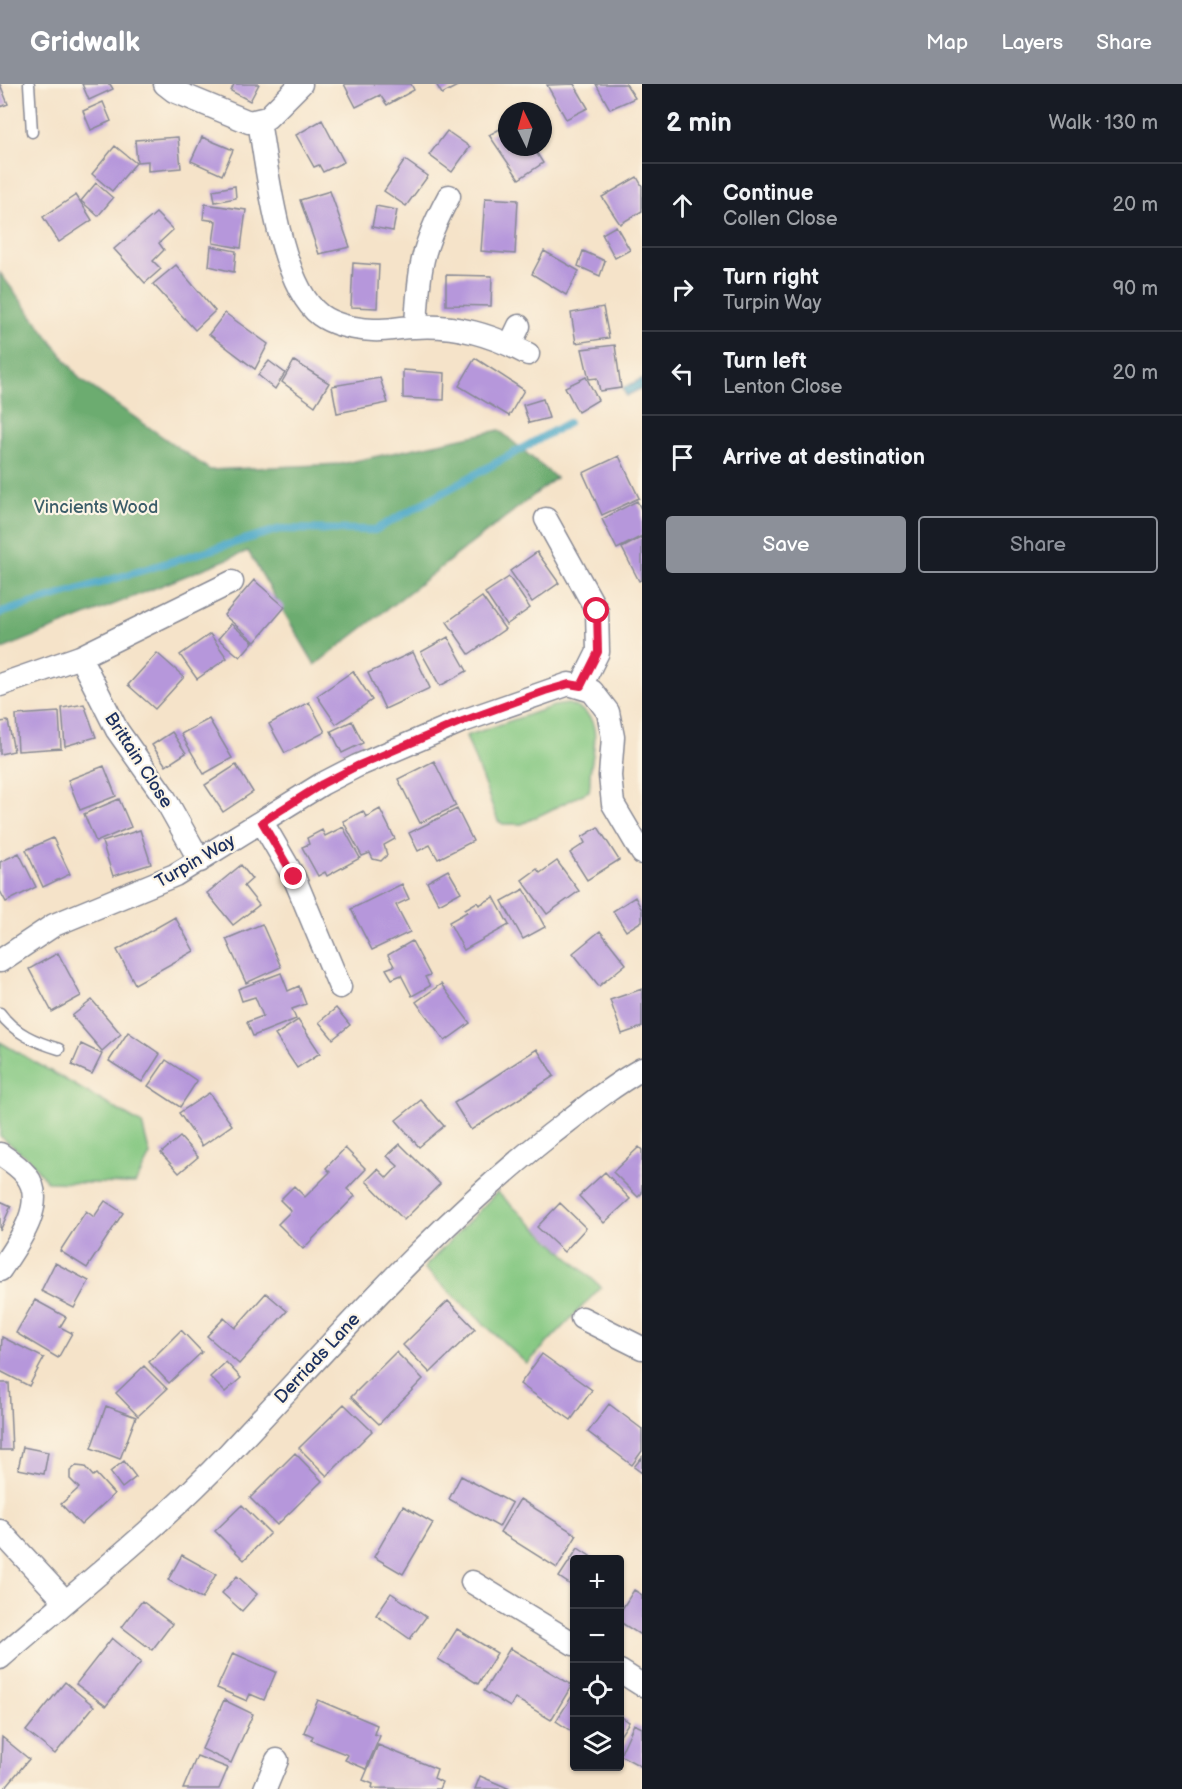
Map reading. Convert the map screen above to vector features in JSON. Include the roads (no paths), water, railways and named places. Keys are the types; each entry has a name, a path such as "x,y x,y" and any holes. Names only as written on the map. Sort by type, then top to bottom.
{"street":[{"path":"165,84 174,92 249,122 259,121 278,108 301,84"},
{"path":"259,121 280,237 289,263 308,301 320,315 344,326 374,330 416,326 482,333 519,342"},
{"path":"416,326 420,265 425,244 447,223 449,196"},
{"path":"546,519 597,611 598,652 581,686 592,691 608,712 613,737 609,776 613,804 642,853"},
{"path":"0,685 80,657 232,582"},
{"name":"Brittain Close","path":"80,657 117,730 163,795 200,861"},
{"name":"Turpin Way","path":"0,961 54,925 145,888 200,861 322,784 391,750 545,691 569,684 581,686"},
{"path":"262,822 294,877 340,987"},
{"name":"Derriads Lane","path":"0,1658 146,1532 220,1461 380,1290 496,1179 581,1111 642,1069"},
{"path":"0,1154 26,1175 34,1194 30,1218 0,1270"},
{"path":"582,1318 642,1348"},
{"path":"0,1531 65,1601"},
{"path":"472,1582 570,1642"},
{"path":"624,1674 642,1685"},
{"path":"265,1789 277,1760"}],"lane":[{"path":"29,84 32,132"},
{"path":"0,1012 5,1020 32,1040 59,1049"}],"water":[{"path":"642,379 642,388 626,396 623,388"}],"waterway":[{"path":"0,613 280,529 375,530 568,423"}],"park label":[{"name":"Vincients Wood","path":"96,507"}]}
